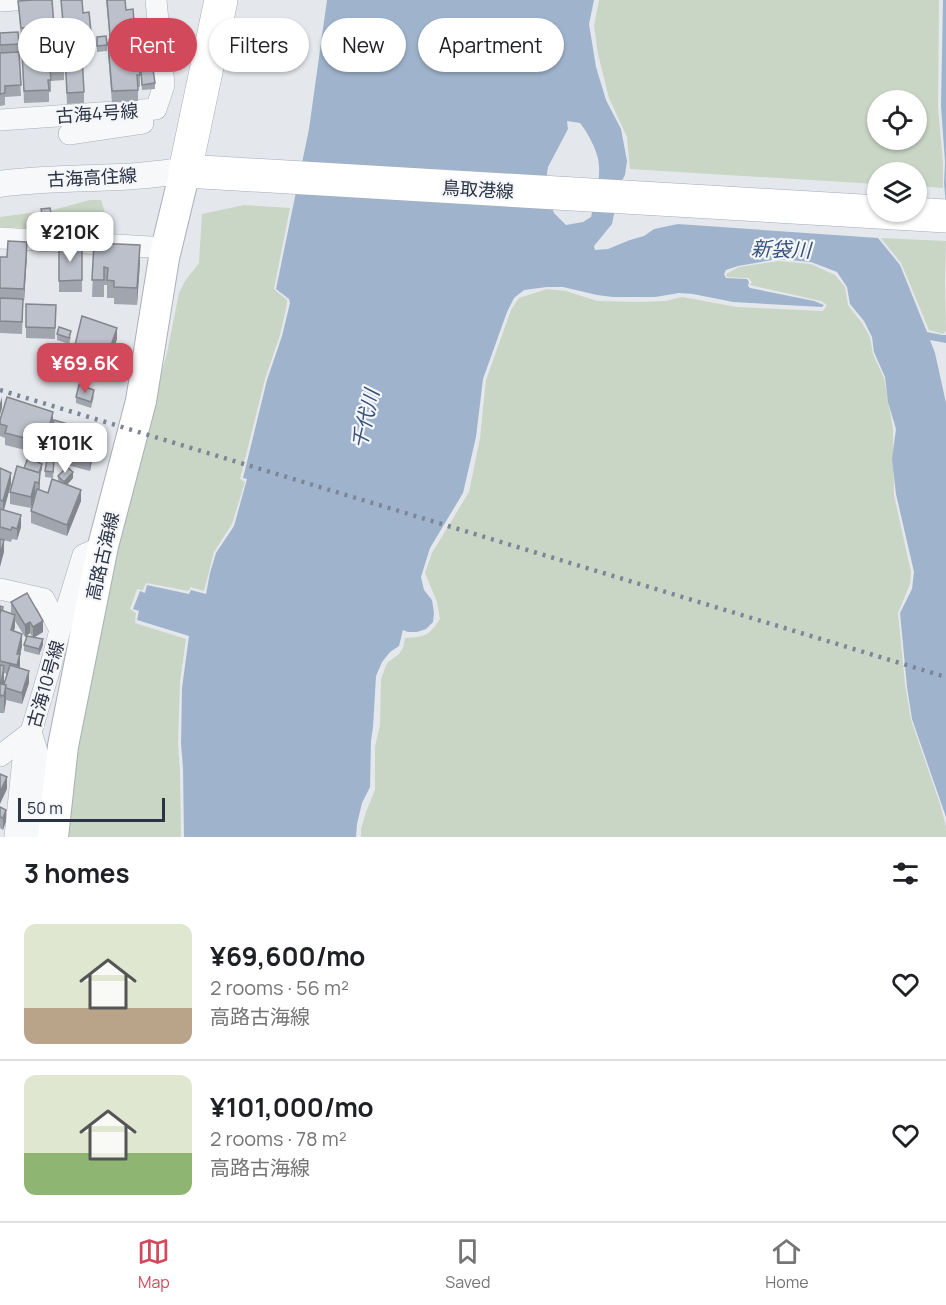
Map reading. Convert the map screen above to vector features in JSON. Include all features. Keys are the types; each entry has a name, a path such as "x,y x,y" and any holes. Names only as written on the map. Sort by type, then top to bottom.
{"main road":[{"path":"194,172 221,0"},
{"name":"鳥取港線","path":"194,172 946,216"},
{"name":"高路古海線","path":"53,837 63,747 103,546 141,401 167,248 194,172"}],"street":[{"path":"0,1 15,0"},
{"name":"古海4号線","path":"0,120 156,110 164,85 156,0"},
{"path":"69,135 148,122 156,110"},
{"name":"古海高住線","path":"0,184 60,178 194,172"},
{"path":"0,238 167,248"},
{"name":"古海10号線","path":"15,837 23,759 60,630 83,555 103,546"},
{"path":"0,589 44,599 60,630"},
{"path":"0,747 31,732"},
{"path":"0,756 31,732"},
{"path":"31,732 40,761 32,837"}],"green space":[{"path":"599,0 939,0 938,108 943,188 927,187 927,162 867,162 867,183 630,169 627,137 609,98 594,26"},
{"path":"90,200 101,200 106,226 106,229 102,231 0,227 0,217 53,210"},
{"path":"244,205 290,208 274,289 287,300 287,304 240,479 245,482 232,524 214,552 204,591 190,587 189,591 146,583 143,590 137,589 130,609 136,613 135,623 186,639 180,682 178,743 181,837 67,837 78,753 110,571 145,446 179,293 199,263 202,214"},
{"path":"881,238 946,241 946,331 943,334 929,330 901,263"},
{"path":"779,261 811,264 835,275 845,287 848,305 870,337 873,354 884,378 893,429 894,495 911,572 910,584 898,613 905,684 911,720 940,804 946,837 361,837 366,812 375,790 375,747 380,725 381,679 387,663 403,648 405,638 426,634 440,619 437,602 425,573 432,553 469,492 480,438 486,380 511,310 519,298 547,289 566,291 597,301 666,301 682,297 737,307 823,311 827,305 821,301 750,285 752,282 748,278 727,277 726,274 739,267"}],"water":[{"path":"327,0 594,0 589,24 596,67 606,100 621,129 627,161 612,224 594,246 595,250 608,249 644,236 654,229 678,224 878,238 900,265 927,332 946,335 946,343 930,340 946,403 946,817 912,719 907,687 900,613 912,589 914,572 896,494 892,459 896,429 888,402 885,377 874,352 872,337 864,321 850,304 847,287 837,272 811,262 778,259 738,266 726,270 724,274 726,278 747,279 750,288 814,301 824,305 822,307 733,302 679,293 655,297 613,297 563,287 524,290 514,298 483,379 476,437 463,493 430,548 421,577 424,590 432,600 433,622 426,629 417,632 403,630 399,646 382,662 376,676 370,787 362,803 356,837 184,837 182,688 189,636 137,620 139,611 133,609 140,591 145,593 147,585 189,594 191,590 206,594 216,553 234,526 247,479 243,478 267,380 290,303 289,299 276,289 309,129 321,43 321,72 406,72 406,18 324,18","holes":["567,121 580,123 590,138 599,166 598,185 591,217 583,222 566,225 554,213 545,187 548,167 568,129"]},
{"path":"943,0 946,0 946,204 941,106"}],"building":[{"path":"52,0 53,18 20,18 18,1"},
{"path":"61,0 82,0 83,13 89,12 90,18 63,18"},
{"path":"107,0 125,0 126,10 133,9 134,18 108,18"},
{"path":"18,32 18,44 0,45 0,33"},
{"path":"106,36 107,45 97,46 97,37"},
{"path":"18,52 18,72 20,72 21,85 5,86 5,93 0,94 0,53"},
{"path":"23,72 50,72 49,90 24,91"},
{"path":"66,72 83,72 84,92 67,93"},
{"path":"110,72 140,72 140,75 137,75 138,90 112,91"},
{"path":"141,72 153,72 155,83 142,85"},
{"path":"50,208 51,213 42,214 41,209"},
{"path":"8,241 27,242 24,289 0,288 0,257 7,257"},
{"path":"94,243 140,245 137,288 114,287 114,281 107,280 108,268 104,267 104,280 92,280"},
{"path":"59,245 82,245 82,280 59,281"},
{"path":"0,298 23,299 22,322 0,321"},
{"path":"26,304 56,305 55,328 26,327"},
{"path":"82,316 117,328 108,354 86,347 85,352 74,349"},
{"path":"59,327 71,331 69,338 57,334"},
{"path":"79,385 94,390 91,402 76,397"},
{"path":"7,397 53,412 45,443 5,433 7,426 0,424 0,420"},
{"path":"54,420 95,432 90,459 52,449 55,439 50,437"},
{"path":"28,458 42,464 39,473 24,468"},
{"path":"47,460 54,462 53,472 45,471"},
{"path":"17,466 40,473 39,483 35,482 31,497 10,492"},
{"path":"67,467 73,472 64,482 58,476"},
{"path":"0,468 11,473 3,501 0,500"},
{"path":"52,479 81,490 67,525 31,511 37,489 48,493"},
{"path":"0,509 21,515 17,529 0,527"},
{"path":"0,539 4,540 0,555"},
{"path":"27,593 43,621 33,627 30,622 25,625 11,602"},
{"path":"1,610 15,615 11,630 22,634 17,665 0,661"},
{"path":"27,636 43,639 39,649 24,645"},
{"path":"0,665 4,666 1,684 6,685 4,696 0,695"},
{"path":"10,665 29,671 22,693 6,688 4,684"},
{"path":"0,774 7,777 0,792"},
{"path":"0,807 6,810 3,818 0,817"}],"railway":[{"path":"0,390 946,677"}],"water label":[{"name":"新袋川","path":"781,249"},
{"name":"千代川","path":"365,419"}]}
